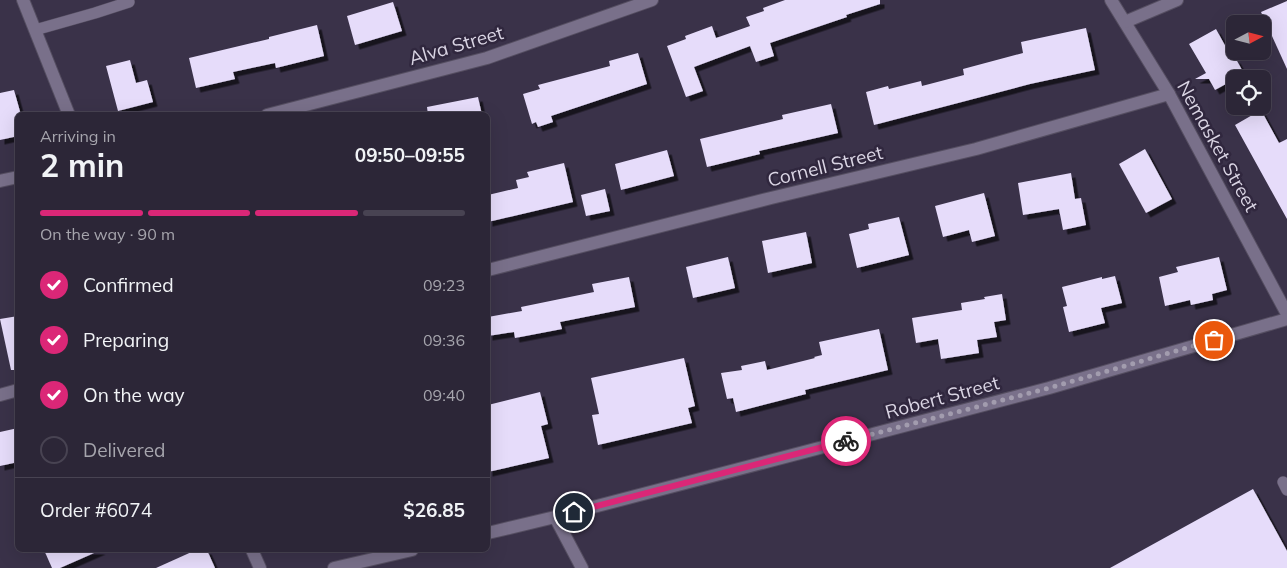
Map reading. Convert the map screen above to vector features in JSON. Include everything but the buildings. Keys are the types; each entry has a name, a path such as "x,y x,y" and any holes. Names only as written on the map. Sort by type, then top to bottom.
{"street":[{"path":"22,0 68,112"},
{"name":"Alva Street","path":"279,112 487,58 652,0"},
{"name":"Nemasket Street","path":"1112,0 1169,94 1287,314"},
{"path":"1125,22 1177,0"},
{"name":"Cornell Street","path":"490,269 771,198 976,149 1169,94"},
{"path":"0,181 15,177"},
{"name":"Robert Street","path":"490,533 1049,388 1287,319"},
{"path":"0,395 15,391"},
{"path":"555,517 582,568"},
{"path":"253,552 260,568"},
{"path":"334,568 403,552"}],"lane":[{"path":"35,30 95,14 129,2"}],"way so far":[{"path":"846,441 1049,388 1214,340"}],"route":[{"path":"574,512 846,441"}]}
